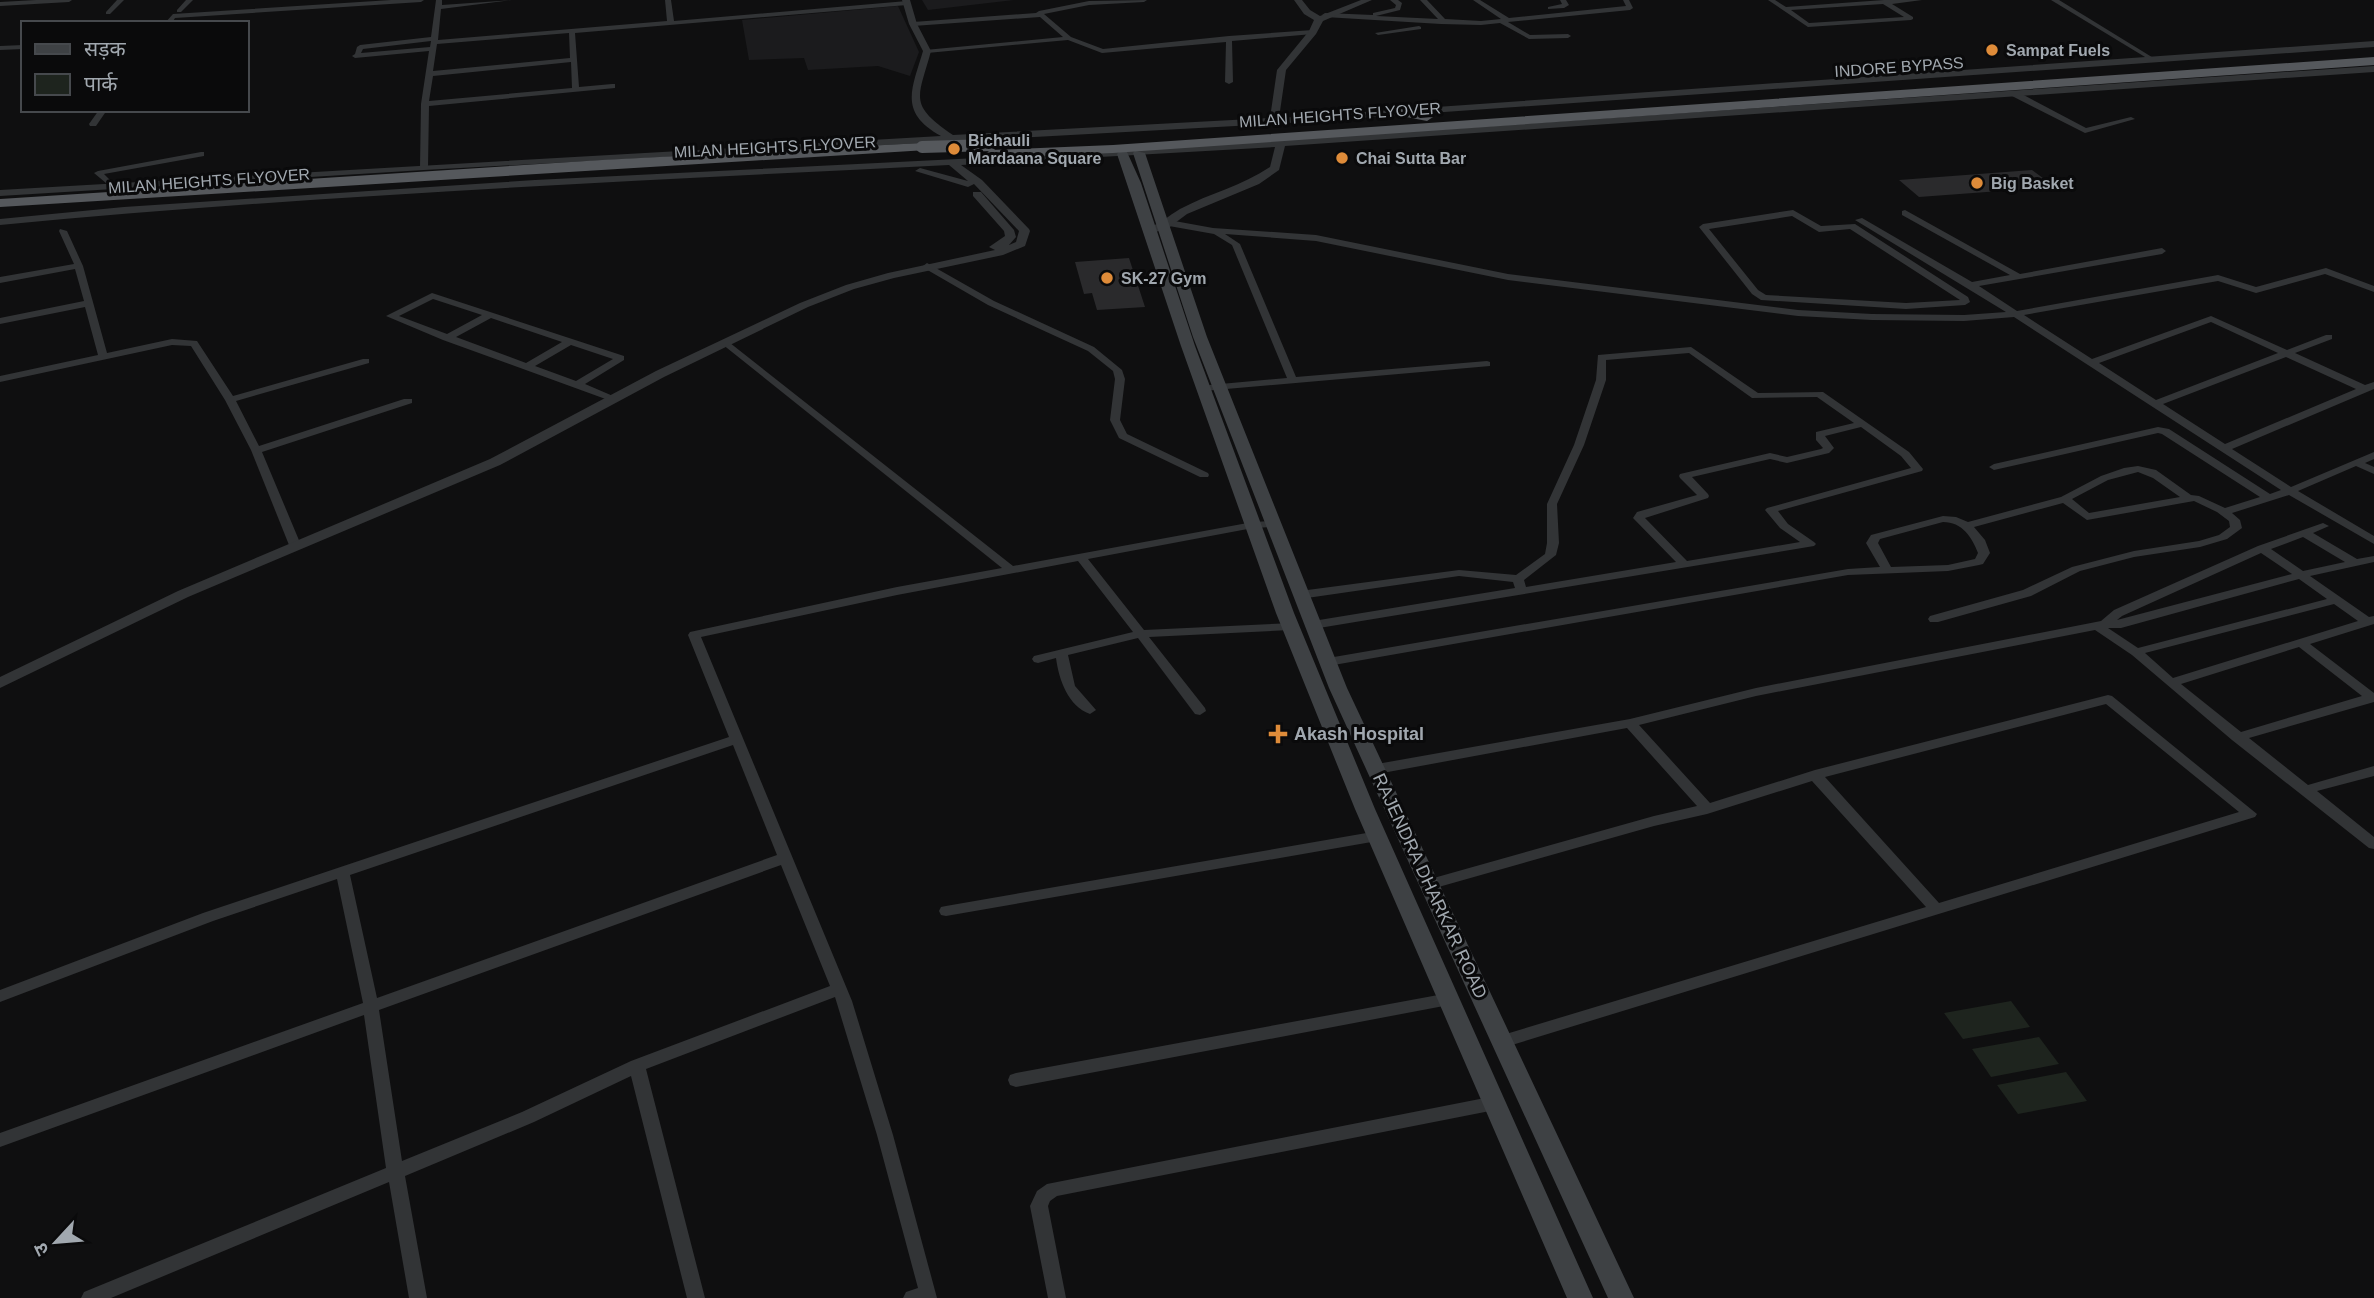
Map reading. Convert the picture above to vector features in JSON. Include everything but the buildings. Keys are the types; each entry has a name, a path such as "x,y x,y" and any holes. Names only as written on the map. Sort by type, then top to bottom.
{"highway":[{"name":"INDORE BYPASS","path":"1427,126 2374,52"},
{"name":"INDORE BYPASS","path":"1480,123 2374,61"},
{"path":"1401,112 1427,126"},
{"name":"MILAN HEIGHTS FLYOVER","path":"264,181 454,174 881,149 1480,123"},
{"name":"MILAN HEIGHTS FLYOVER","path":"0,212 71,207 149,206 275,195 690,169 1113,149 1307,130"},
{"path":"0,203 264,181"}],"main road":[{"name":"RAJENDRA DHARKAR ROAD","path":"1139,153 1253,525 1290,626 1580,1298"},
{"name":"RAJENDRA DHARKAR ROAD","path":"1123,154 1161,227"},
{"name":"RAJENDRA DHARKAR ROAD","path":"1211,387 1273,524 1338,688 1621,1298"}],"street":[{"path":"0,4 69,0"},
{"path":"108,13 121,0"},
{"path":"178,11 190,0"},
{"path":"169,21 173,16 422,0"},
{"path":"424,167 425,104 439,3 509,0"},
{"path":"668,0 671,23"},
{"path":"1041,15 1039,12 1089,3 1144,0"},
{"path":"1298,0 1307,12 1322,17 1441,22 1630,8 1626,0"},
{"path":"1275,121 1282,70 1322,17 1368,0"},
{"path":"1358,17 1398,9 1400,4 1393,0"},
{"path":"1423,0 1442,19 1441,22"},
{"path":"1476,0 1529,37 1568,36"},
{"path":"1501,18 1564,6 1566,5 1563,0"},
{"path":"1771,0 1808,25 1911,18 1884,2"},
{"path":"1784,9 1919,0"},
{"path":"2053,0 2152,59"},
{"path":"0,672 293,540 420,488 495,462 772,308 833,284 910,263 1003,245 1012,237 956,164 943,159 914,95 928,51 906,1 434,44 357,55"},
{"path":"914,24 1041,15 1069,38 1102,51 1313,32"},
{"path":"1378,33 1421,27 1420,21"},
{"path":"572,31 576,89"},
{"path":"928,51 1069,38"},
{"path":"1229,38 1229,82"},
{"path":"0,193 264,181 424,167 933,134 952,138 1275,121 2374,44"},
{"path":"0,48 21,47"},
{"path":"428,74 574,60"},
{"path":"0,222 149,206 535,183 1123,154 1282,143 1427,126 2015,94 2374,69"},
{"path":"425,104 612,86"},
{"path":"2015,94 2085,131 2132,119"},
{"path":"93,124 102,112"},
{"path":"952,138 961,159 956,164"},
{"path":"1161,227 1183,212 1255,182 1275,168 1282,143"},
{"path":"112,186 98,173 201,154"},
{"path":"700,349 725,342 850,287 927,267 1003,252 1021,244 1024,230 978,182 888,166"},
{"path":"1793,213 1820,230 1850,225 1966,301 1894,306 1833,303 1759,296 1703,226 1793,213"},
{"path":"1905,213 2018,276"},
{"path":"1859,220 1971,285 2223,449 2374,541"},
{"path":"1161,227 1317,238 1507,277 1845,316 2013,314 2218,278 2256,290 2326,271 2374,289"},
{"path":"63,231 79,266 103,357"},
{"path":"1213,231 1236,244 1292,379"},
{"path":"1971,285 2162,251"},
{"path":"0,280 79,266"},
{"path":"927,267 991,303 1091,349 1117,370 1120,379 1115,420 1124,436 1203,475"},
{"path":"577,385 621,358 432,296 391,316 608,397"},
{"path":"0,321 89,303"},
{"path":"1829,315 1827,307 1833,303"},
{"path":"1833,303 1841,308 1845,316"},
{"path":"1894,306 1904,317"},
{"path":"446,338 490,315"},
{"path":"2090,363 2211,319 2370,387"},
{"path":"2154,404 2329,337"},
{"path":"526,367 570,341"},
{"path":"0,379 172,342 194,343 230,400 256,450 293,540"},
{"path":"725,342 1010,569"},
{"path":"1313,625 1520,585 1685,565 1810,544 1784,526 1771,510 1917,469 1905,454 1819,394 1756,396 1691,350 1601,356 1601,380 1579,445 1552,504 1553,543 1550,555 1520,585"},
{"path":"230,400 366,361"},
{"path":"1211,387 1487,364"},
{"path":"2223,449 2370,387"},
{"path":"256,450 408,401"},
{"path":"1685,565 1639,518 1641,514 1704,496 1684,476 1770,456 1787,460 1825,451 1829,448 1821,440 1820,434 1863,424"},
{"path":"1994,467 2158,429 2269,498"},
{"path":"2223,512 2290,491 2374,455"},
{"path":"2356,462 2374,471"},
{"path":"1967,526 2065,499 2092,483 2126,471 2146,470 2188,498"},
{"path":"1934,619 2027,593 2076,569 2134,554 2223,537 2236,528 2234,520 2203,500 2188,498 2087,517 2065,499"},
{"path":"1328,662 1848,572 1948,568 1979,562 1984,553 1979,540 1967,526 1952,519 1943,519 1875,537 1872,543 1886,569"},
{"path":"923,1296 885,1135 839,989 694,635 1010,569 1253,525 1273,524"},
{"path":"2101,625 2118,613 2262,548 2323,526"},
{"path":"2305,533 2355,563"},
{"path":"0,683 293,540"},
{"path":"2262,548 2335,600 2371,621"},
{"path":"1081,557 1200,711"},
{"path":"1377,769 1630,723 1756,692 2101,625 2121,624 2301,575 2374,559"},
{"path":"1300,594 1459,573 1520,585"},
{"path":"2136,652 2335,600"},
{"path":"2171,683 2371,621"},
{"path":"2101,625 2237,737 2374,844"},
{"path":"1038,659 1140,634 1290,626"},
{"path":"2303,644 2373,697"},
{"path":"1062,654 1067,687 1071,694 1090,710"},
{"path":"1317,692 1338,688"},
{"path":"2237,737 2373,697"},
{"path":"1428,885 1654,821 1707,809 1815,775 2108,699 2250,814 1502,1042"},
{"path":"1630,723 1707,809"},
{"path":"0,996 208,917 737,739"},
{"path":"2305,790 2374,771"},
{"path":"1815,775 1937,910"},
{"path":"947,911 1378,835"},
{"path":"0,1140 785,858"},
{"path":"342,871 371,1007 395,1170 418,1298"},
{"path":"90,1298 528,1116 637,1066 839,989"},
{"path":"1016,1080 1449,999"},
{"path":"637,1066 696,1298"},
{"path":"1057,1298 1039,1206 1042,1196 1054,1189 1495,1103"}],"shaded area":[{"path":"922,0 1014,0 928,10"},
{"path":"898,6 919,52 910,76 878,66 808,70 804,58 749,60 742,20"}],"green space":[{"path":"2011,1001 2030,1027 1963,1039 1944,1013"},
{"path":"2039,1037 2059,1064 1991,1077 1972,1049"},
{"path":"2066,1072 2087,1101 2018,1114 1997,1085"}],"place":[{"name":"Sampat Fuels","path":"1992,50"},
{"name":"Bichauli Mardaana Square","path":"954,149"},
{"name":"Chai Sutta Bar","path":"1342,158"},
{"name":"Big Basket","path":"1977,183"},
{"name":"SK-27 Gym","path":"1107,278"},
{"name":"Akash Hospital","path":"1278,734"}]}
